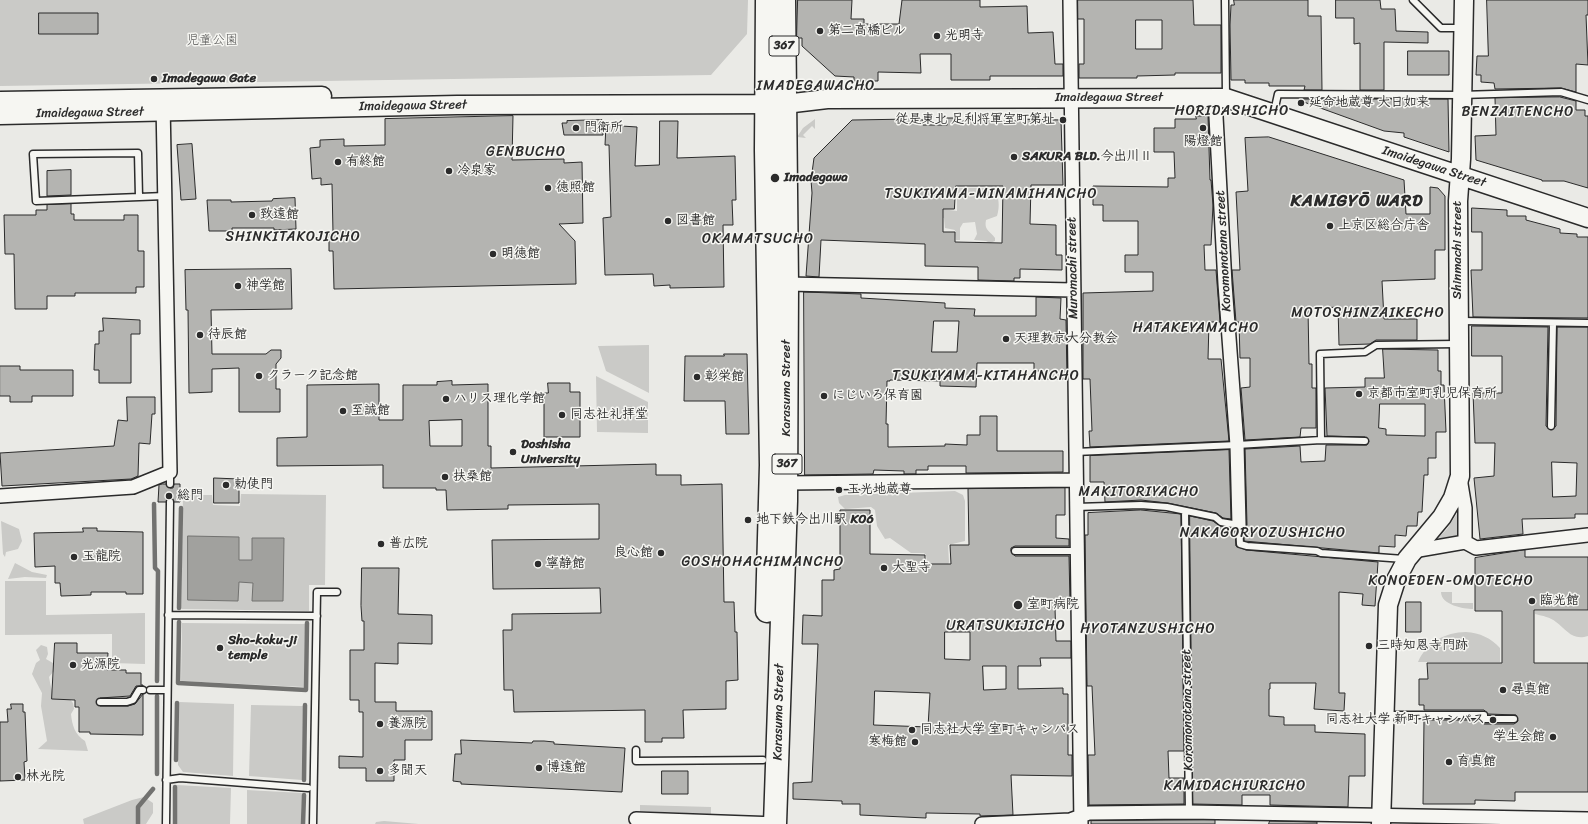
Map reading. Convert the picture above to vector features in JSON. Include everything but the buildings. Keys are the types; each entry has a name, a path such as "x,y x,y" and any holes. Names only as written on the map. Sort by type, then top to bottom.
{"highway":[{"name":"Karasuma Street","path":"767,0 776,99 787,284 786,484 770,824"},
{"name":"Karasuma Street","path":"770,824 763,760 771,465 776,99 784,0"}],"main road":[{"name":"Shinmachi street","path":"1381,820 1388,605 1396,580 1410,555 1437,524 1447,509 1460,476 1458,201 1460,176 1464,0"},
{"name":"Imaidegawa Street","path":"0,101 163,104 776,99 1221,98 1274,114 1588,218"},
{"name":"Imaidegawa Street","path":"0,115 163,104"}],"street":[{"name":"Muromachi street","path":"1070,0 1075,480 1081,820"},
{"name":"Koromonotana street","path":"1221,98 1225,284 1237,445 1239,524"},
{"path":"0,496 133,487 170,478 163,104"},
{"path":"787,284 1074,290"},
{"name":"Shinmachi street","path":"1460,476 1465,508 1465,542"},
{"path":"786,484 1075,480"},
{"path":"1410,555 1465,542 1476,548 1588,535"},
{"path":"982,824 1081,820 1089,813 1189,812 1240,819 1494,821 1588,819"},
{"path":"636,819 686,823 770,824"}],"lane":[{"name":"Koromonotana street","path":"1221,98 1225,0"},
{"path":"1413,0 1441,28 1464,28"},
{"path":"1274,114 1278,94 1462,95 1561,92 1588,100"},
{"path":"139,197 138,153 33,154 36,201 165,196"},
{"path":"1458,321 1588,323"},
{"path":"1550,426 1553,323"},
{"path":"1321,440 1320,354 1365,352 1376,345 1458,344"},
{"path":"1075,452 1321,440 1364,441"},
{"path":"166,824 170,502"},
{"path":"1076,507 1141,505 1167,507 1215,518 1221,522 1239,524 1240,544 1247,546 1317,551 1321,554 1410,555"},
{"name":"Koromonotana street","path":"1184,511 1189,812"},
{"path":"1015,551 1076,551"},
{"path":"313,824 317,592 337,592"},
{"path":"168,615 317,616"},
{"path":"100,702 127,702 133,700 139,690 143,690"},
{"path":"150,690 167,690"},
{"path":"1385,715 1484,715 1484,719 1514,719"},
{"path":"636,750 636,761 763,760"},
{"path":"166,780 180,778 308,788"}],"green space":[{"name":"児童公園","path":"0,0 748,0 747,34 711,75 0,86"},
{"path":"815,119 815,129 812,126 803,135 806,138 797,137 803,128"},
{"path":"957,188 994,188 999,205 998,212 997,216 986,220 986,228 995,238 995,241 990,243 986,241 974,240 977,234 975,222 963,223 960,228 960,240 956,240 955,230 945,228 944,218 928,217 942,209 957,211"},
{"path":"649,345 649,393 606,371 598,346"},
{"path":"596,376 648,402 648,433 597,432"},
{"path":"955,491 963,495 965,501 965,541 948,545 949,562 947,568 932,568 931,563 927,562 926,555 924,553 911,553 890,538 885,539 877,526 875,510 871,507 845,509 839,503 838,497 845,495"},
{"path":"241,494 326,495 325,585 309,585 309,611 181,609 183,495 212,495 213,505 240,506"},
{"path":"1458,512 1461,512 1459,539 1441,542 1439,537 1447,529"},
{"path":"1,521 19,529 22,541 18,549 6,552 5,557 3,554"},
{"path":"15,563 32,572 47,575 46,578 25,577 8,579"},
{"path":"5,581 46,581 46,615 145,613 145,664 112,663 112,634 5,635"},
{"path":"1441,592 1452,592 1452,603 1473,603 1473,609 1459,607 1449,603 1442,596"},
{"path":"1535,611 1588,611 1588,636 1574,636 1551,619 1535,614"},
{"path":"182,623 305,624 304,687 181,681"},
{"path":"1466,632 1485,637 1497,644 1500,648 1500,662 1418,662 1426,649 1437,640 1451,634"},
{"path":"41,645 47,647 48,654 46,659 58,666 59,670 53,672 49,677 52,690 56,695 69,698 73,703 74,709 71,714 73,726 76,733 85,741 88,751 38,749 47,741 41,706 42,693 32,674 36,663 40,660 36,650"},
{"path":"179,702 234,704 233,776 183,772 178,765"},
{"path":"251,705 303,706 302,780 249,776"},
{"path":"177,785 231,788 230,824 177,824"},
{"path":"247,790 302,793 301,824 247,824"},
{"path":"144,797 153,803 153,813 146,824 84,824 83,819 132,800"},
{"path":"640,805 711,807 711,814 640,811"},
{"path":"384,821 419,824 375,824 376,822"}],"shaded area":[{"path":"188,536 239,537 239,560 252,560 252,538 284,538 283,601 252,601 253,583 239,582 238,601 188,600"}],"waterway":[{"path":"154,504 155,568 158,571 157,681"},
{"path":"179,608 181,508"},
{"path":"179,622 178,683 306,690 307,623"},
{"path":"157,696 157,774"},
{"path":"176,760 177,703"},
{"path":"304,780 305,705"},
{"path":"175,787 175,824"},
{"path":"138,824 138,807 153,789"},
{"path":"303,824 304,795"}],"place":[{"name":"第二高橋ビル","path":"820,31"},
{"name":"光明寺","path":"937,36"},
{"name":"Imadegawa Gate","path":"154,79"},
{"name":"延命地蔵尊 大日如来","path":"1301,103"},
{"name":"従是東北 足利将軍室町第址","path":"1063,120"},
{"name":"門衛所","path":"576,128"},
{"name":"陽燈館","path":"1203,128"},
{"name":"SAKURA BLD.今出川Ⅱ","path":"1014,157"},
{"name":"有終館","path":"338,162"},
{"name":"冷泉家","path":"449,171"},
{"name":"Imadegawa","path":"775,178"},
{"name":"徳照館","path":"548,188"},
{"name":"致遠館","path":"252,215"},
{"name":"図書館","path":"668,221"},
{"name":"上京区総合庁舎","path":"1330,226"},
{"name":"明徳館","path":"493,254"},
{"name":"神学館","path":"238,286"},
{"name":"待辰館","path":"200,335"},
{"name":"天理教京大分教会","path":"1006,339"},
{"name":"クラーク記念館","path":"259,376"},
{"name":"彰栄館","path":"697,377"},
{"name":"京都市室町乳児保育所","path":"1359,394"},
{"name":"にじいろ保育園","path":"824,396"},
{"name":"ハリス理化学館","path":"446,399"},
{"name":"至誠館","path":"343,411"},
{"name":"同志社礼拝堂","path":"562,415"},
{"name":"Doshisha University","path":"513,452"},
{"name":"扶桑館","path":"445,477"},
{"name":"勅使門","path":"226,485"},
{"name":"玉光地蔵尊","path":"839,490"},
{"name":"総門","path":"169,496"},
{"name":"地下鉄今出川駅 K06","path":"748,520"},
{"name":"普広院","path":"381,544"},
{"name":"良心館","path":"661,553"},
{"name":"玉龍院","path":"74,557"},
{"name":"寧静館","path":"538,564"},
{"name":"大聖寺","path":"884,568"},
{"name":"臨光館","path":"1532,601"},
{"name":"室町病院","path":"1018,605"},
{"name":"三時知恩寺門跡","path":"1369,646"},
{"name":"Sho-koku-ji temple","path":"220,648"},
{"name":"光源院","path":"73,665"},
{"name":"尋真館","path":"1503,690"},
{"name":"同志社大学 新町キャンパス","path":"1493,720"},
{"name":"養源院","path":"380,724"},
{"name":"同志社大学 室町キャンパス","path":"912,730"},
{"name":"学生会館","path":"1553,737"},
{"name":"寒梅館","path":"915,742"},
{"name":"育真館","path":"1449,762"},
{"name":"博遠館","path":"539,768"},
{"name":"多聞天","path":"380,771"},
{"name":"林光院","path":"18,777"}],"district":[{"name":"IMADEGAWACHO","path":"816,86"},
{"name":"HORIDASHICHO","path":"1232,111"},
{"name":"BENZAITENCHO","path":"1518,112"},
{"name":"GENBUCHO","path":"526,152"},
{"name":"TSUKIYAMA-MINAMIHANCHO","path":"991,194"},
{"name":"KAMIGYŌ WARD","path":"1357,202"},
{"name":"SHINKITAKOJICHO","path":"293,237"},
{"name":"OKAMATSUCHO","path":"758,239"},
{"name":"MOTOSHINZAIKECHO","path":"1368,313"},
{"name":"HATAKEYAMACHO","path":"1196,328"},
{"name":"TSUKIYAMA-KITAHANCHO","path":"986,376"},
{"name":"MAKITORIYACHO","path":"1139,492"},
{"name":"NAKAGORYOZUSHICHO","path":"1263,533"},
{"name":"GOSHOHACHIMANCHO","path":"763,562"},
{"name":"KONOEDEN-OMOTECHO","path":"1451,581"},
{"name":"URATSUKIJICHO","path":"1006,626"},
{"name":"HYOTANZUSHICHO","path":"1148,629"},
{"name":"KAMIDACHIURICHO","path":"1235,786"}]}
